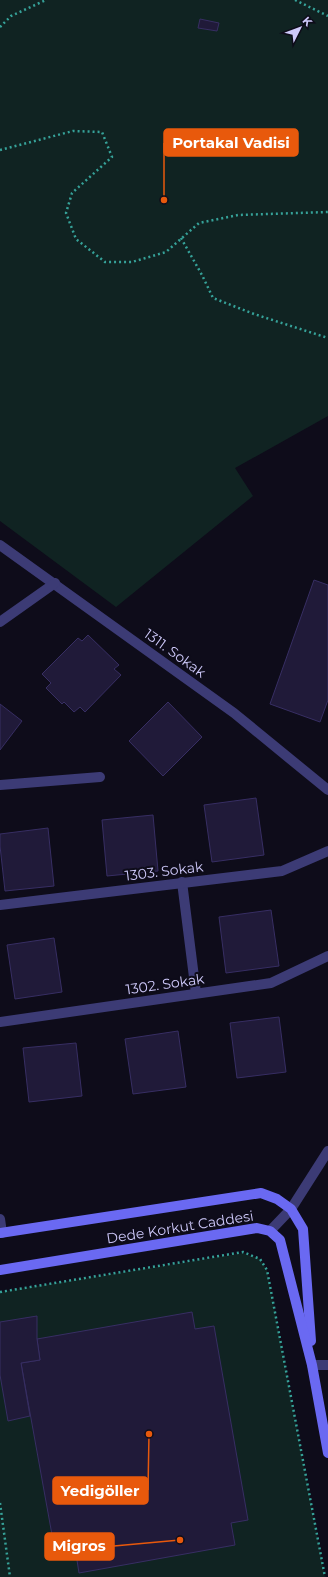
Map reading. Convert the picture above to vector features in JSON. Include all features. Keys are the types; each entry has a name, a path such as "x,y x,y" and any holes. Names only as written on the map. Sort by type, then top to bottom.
{"main road":[{"name":"Dede Korkut Caddesi","path":"1,1233 260,1193 276,1199 291,1209"},
{"path":"291,1209 303,1229 312,1365 328,1453"},
{"name":"Dede Korkut Caddesi","path":"0,1270 257,1228 270,1231 280,1240 312,1365"}],"street":[{"name":"1311. Sokak","path":"0,545 55,583 234,713 328,790"},
{"path":"0,622 55,583"},
{"path":"0,785 100,777"},
{"name":"1303. Sokak","path":"0,904 282,871 328,851"},
{"path":"182,882 196,994"},
{"name":"1302. Sokak","path":"0,1022 271,983 328,956"},
{"path":"270,1231 291,1209 328,1150"},
{"path":"0,1218 1,1233"},
{"path":"312,1365 328,1365"}],"path":[{"path":"0,27 11,16 46,0"},
{"path":"295,0 328,16"},
{"path":"0,150 73,131 102,132 112,157 72,193 66,213 76,239 104,262 132,262 166,252 199,222 238,215 328,212"},
{"path":"181,238 213,298 254,314 328,338"},
{"path":"0,1292 242,1252 260,1259 267,1270 325,1577"},
{"path":"0,1503 10,1577"}],"green space":[{"path":"0,0 328,0 328,416 235,468 253,496 116,607 0,521"},
{"path":"243,1253 260,1259 267,1270 325,1577 0,1577 0,1292"}],"building":[{"path":"200,19 219,23 217,31 198,28"},
{"path":"314,580 328,585 328,700 320,722 270,704"},
{"path":"88,635 119,665 114,669 121,675 85,712 80,707 74,712 64,702 62,704 46,688 51,683 42,674 78,638 82,641"},
{"path":"168,702 202,737 163,776 129,741"},
{"path":"0,704 22,721 0,750"},
{"path":"256,798 264,855 212,862 204,805"},
{"path":"153,815 158,871 107,876 102,820"},
{"path":"48,828 54,886 5,891 0,834"},
{"path":"271,910 279,966 226,973 219,917"},
{"path":"54,938 62,992 15,999 7,945"},
{"path":"279,1017 286,1072 237,1078 230,1023"},
{"path":"178,1031 186,1087 133,1094 125,1039"},
{"path":"76,1043 82,1096 29,1102 23,1048"},
{"path":"192,1312 195,1329 214,1326 248,1520 231,1523 235,1545 79,1573 76,1554 56,1557 21,1363 40,1360 37,1339"},
{"path":"37,1316 37,1339 40,1360 21,1363 30,1416 8,1421 0,1375 0,1322"}],"place":[{"name":"Portakal Vadisi","path":"164,200"},
{"name":"Yedigöller","path":"149,1434"},
{"name":"Migros","path":"180,1540"}]}
